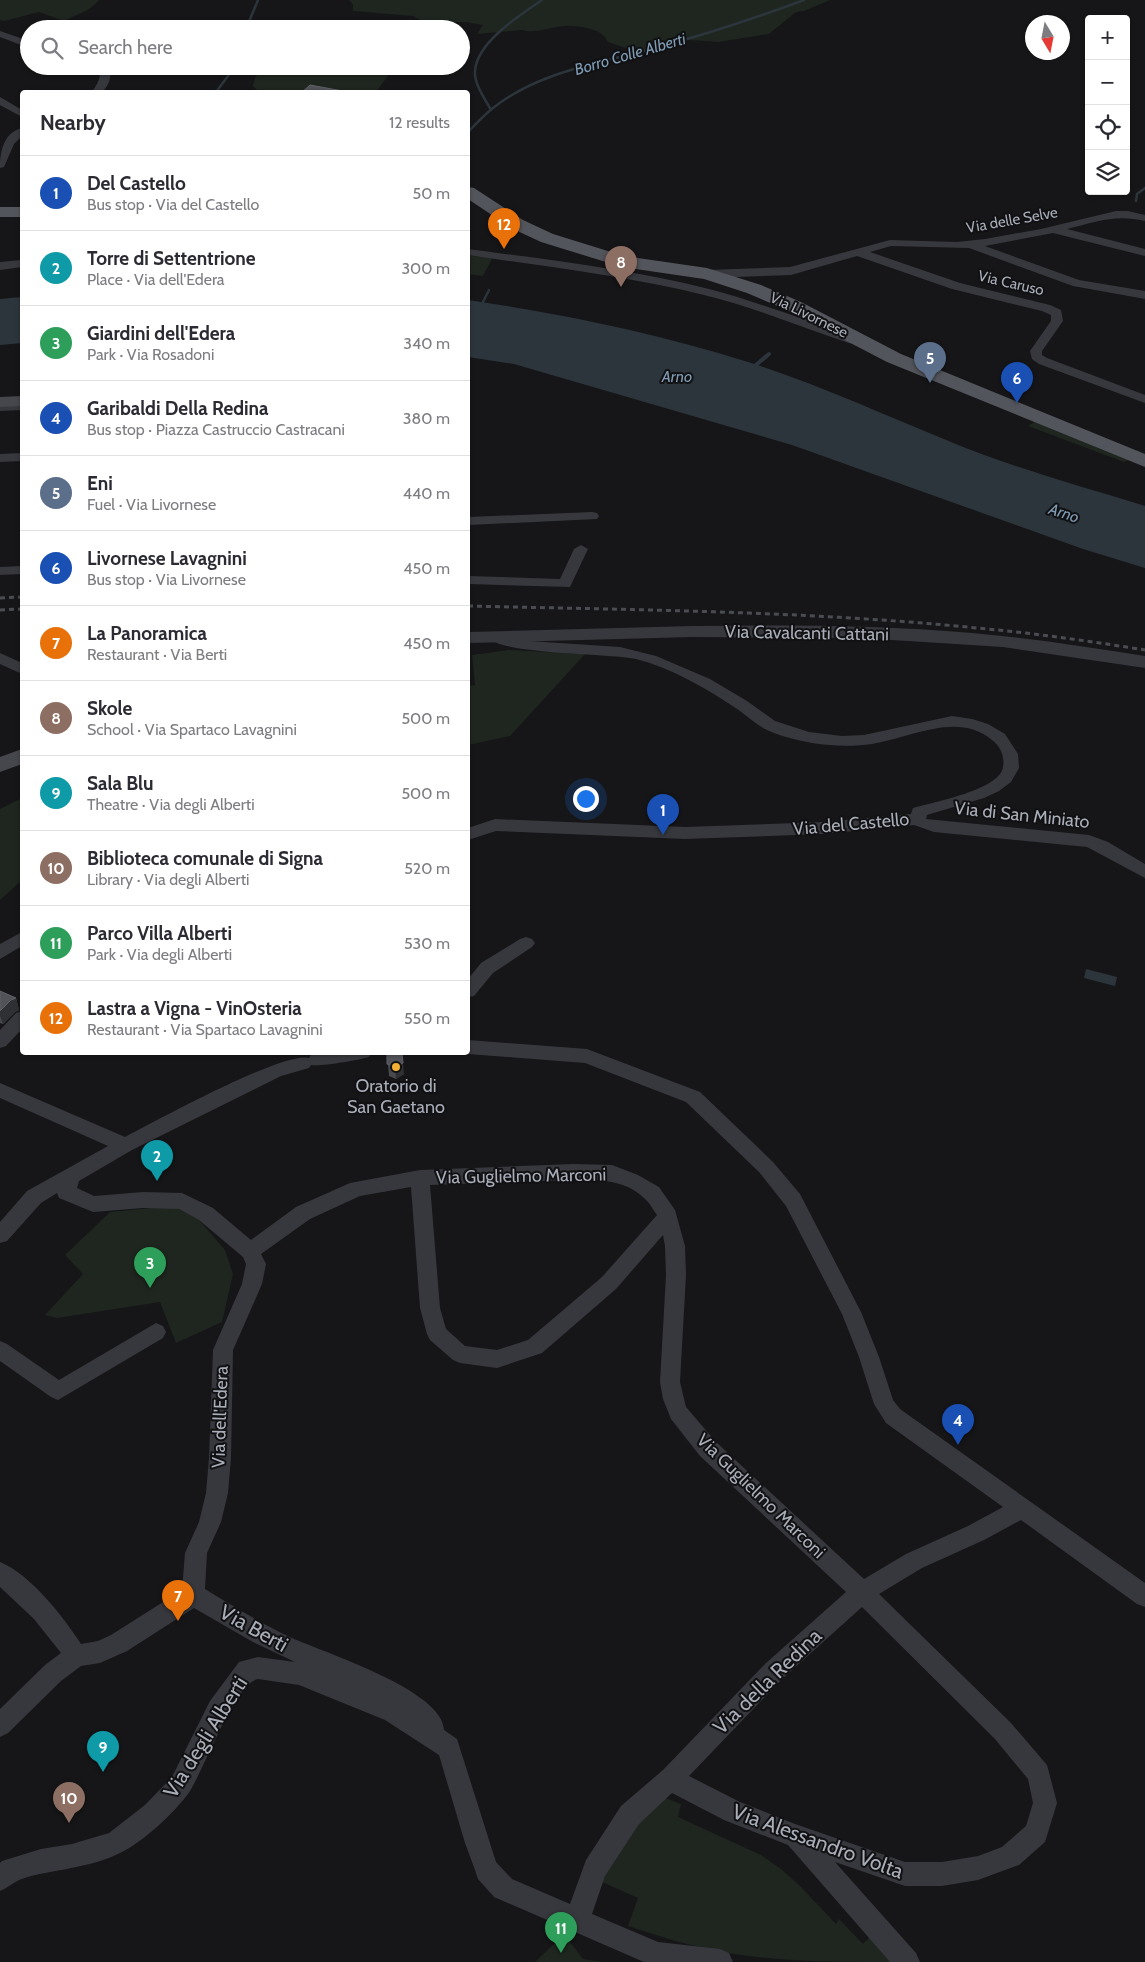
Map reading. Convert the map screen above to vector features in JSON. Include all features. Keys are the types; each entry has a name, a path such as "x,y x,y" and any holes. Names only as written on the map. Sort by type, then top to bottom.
{"main road":[{"name":"Via Livornese","path":"470,193 517,224 547,238 638,265 707,274 754,289 794,306 900,361 1145,461"},
{"path":"0,212 20,212"},
{"path":"0,402 20,401"},
{"path":"0,766 20,757"}],"street":[{"path":"0,34 20,42"},
{"path":"99,90 103,85 105,75"},
{"path":"0,100 20,113"},
{"path":"0,165 9,143 20,133"},
{"name":"Via delle Selve","path":"707,274 791,271 874,246 902,242 939,245 967,244 1008,239 1116,214 1128,214 1145,218"},
{"path":"1053,229 1145,253"},
{"path":"967,244 1077,283 1145,295"},
{"path":"470,252 606,272 706,292 769,310 815,328 864,343"},
{"name":"Via Caruso","path":"857,252 956,286 1046,308 1057,314 1057,321 1036,351 1036,356 1043,361 1145,399"},
{"path":"0,266 20,264"},
{"path":"0,407 20,406"},
{"path":"0,458 20,457"},
{"path":"470,520 592,516"},
{"path":"470,580 565,584 580,549"},
{"path":"0,571 20,570"},
{"name":"Via Cavalcanti Cattani","path":"470,638 801,631 918,635 1001,642 1145,662"},
{"name":"Via del Castello","path":"470,833 495,825 685,833 823,828 918,819 919,812 996,788 1007,778 1012,766 1010,753 1002,741 981,727 954,720 934,723 902,733 849,741 827,740 771,726 716,689 678,668 636,654 517,644 495,637"},
{"path":"0,658 20,668"},
{"name":"Via di San Miniato","path":"918,819 921,822 934,826 1089,841 1102,846 1145,872"},
{"path":"0,954 20,939"},
{"path":"470,989 487,968 526,943"},
{"path":"0,1041 20,1020"},
{"path":"470,1047 586,1056 693,1096 766,1167 793,1200 851,1312 870,1357 884,1404 893,1416 946,1456 1145,1596"},
{"path":"0,1235 34,1197 125,1145 216,1098 276,1070 300,1060 330,1055"},
{"path":"0,1090 125,1145"},
{"name":"Via Guglielmo Marconi","path":"250,1251 303,1212 357,1189 420,1178 573,1172 612,1173 631,1180 652,1193 668,1216 675,1246 676,1275 670,1382 678,1412 708,1449 862,1592"},
{"path":"70,1178 66,1192 93,1204 143,1200 182,1201 206,1214 250,1251"},
{"path":"420,1178 430,1308 437,1334 460,1354 497,1359 535,1347 609,1282 668,1216"},
{"name":"Via dell'Edera","path":"194,1595 193,1578 196,1553 210,1522 217,1493 220,1458 223,1350 252,1284 256,1264 250,1251"},
{"path":"0,1350 58,1391 156,1332"},
{"name":"Via della Redina","path":"577,1920 595,1869 630,1815 671,1778 774,1671 862,1592 914,1561 976,1533 1022,1508"},
{"path":"0,1573 15,1584 58,1628 76,1656"},
{"name":"Via Alessandro Volta","path":"671,1778 689,1790 733,1811 794,1836 905,1874 942,1874 978,1868 1010,1856 1036,1833 1045,1803 1039,1773 1002,1731 862,1592"},
{"path":"0,1725 53,1673 76,1656 100,1652 120,1644 194,1595"},
{"name":"Via Berti","path":"194,1595 279,1643 361,1678 401,1698 424,1715 432,1726 432,1736"},
{"name":"Via degli Alberti","path":"0,1879 10,1870 41,1861 72,1856 115,1843 154,1814 180,1786 218,1709 234,1684 246,1670 263,1668 299,1674 393,1712 449,1747 477,1843 487,1870 503,1888 657,1955 720,1962"},
{"path":"794,1836 908,1962"}],"shaded area":[{"path":"0,0 99,0 87,10 66,20 39,12 4,21 0,20"},
{"path":"349,0 830,0 804,11 796,12 769,34 718,42 678,39 654,45 641,53 608,42 604,36 594,30 576,26 538,31 522,30 477,34 483,25 470,23 470,20 422,20 413,16 353,11 353,5"},
{"path":"388,75 377,90 257,90 253,86 256,76"},
{"path":"470,256 493,257 483,276 470,274"},
{"path":"1037,420 1130,459 1124,462 1028,426"},
{"path":"509,650 585,654 510,736 470,745 470,686 475,685 472,655"},
{"path":"20,799 20,882 0,900 0,809"},
{"path":"174,1206 199,1220 225,1250 233,1274 222,1322 176,1343 160,1302 57,1318 45,1315 83,1274 65,1255 110,1212"},
{"path":"660,1796 681,1804 678,1817 761,1855 781,1869 836,1924 839,1919 863,1944 870,1937 893,1962 810,1961 748,1956 690,1945 628,1926 638,1898 600,1881 603,1869"},
{"path":"564,1934 583,1959 602,1962 535,1962"}],"water":[{"path":"20,297 20,343 0,345 0,299"},
{"name":"Arno","path":"470,300 609,325 679,342 748,362 825,390 999,460 1145,506 1145,568 1083,549 792,445 514,364 470,357"},
{"path":"1086,969 1117,977 1115,986 1084,978"}],"building":[{"path":"310,85 337,90 304,90"},
{"path":"0,991 16,998 11,1000 0,1011"},
{"path":"387,1055 402,1055 403,1063 395,1067 387,1064"}],"waterway":[{"path":"250,20 258,0"},
{"path":"491,110 476,81 475,71 478,60 483,50 501,30 542,0"},
{"name":"Borro Colle Alberti","path":"470,130 490,111 510,96 547,78 587,65 707,33 804,0"},
{"path":"218,90 229,75"},
{"path":"1136,201 1137,194 1145,188"},
{"path":"483,302 489,290"},
{"path":"756,365 769,354"}],"railway":[{"path":"0,598 20,597"},
{"path":"470,606 723,612 914,622 1019,632 1145,650"},
{"path":"0,610 20,609"}],"place":[{"name":"Lastra a Vigna - VinOsteria","path":"504,249"},
{"name":"Skole","path":"621,287"},
{"name":"Eni","path":"930,383"},
{"name":"Livornese Lavagnini","path":"1017,403"},
{"name":"Del Castello","path":"663,835"},
{"name":"Oratorio di San Gaetano","path":"396,1067"},
{"name":"Torre di Settentrione","path":"157,1181"},
{"name":"Giardini dell'Edera","path":"150,1288"},
{"name":"Garibaldi Della Redina","path":"958,1445"},
{"name":"La Panoramica","path":"178,1621"},
{"name":"Sala Blu","path":"103,1772"},
{"name":"Biblioteca comunale di Signa","path":"69,1823"},
{"name":"Parco Villa Alberti","path":"561,1953"}]}
